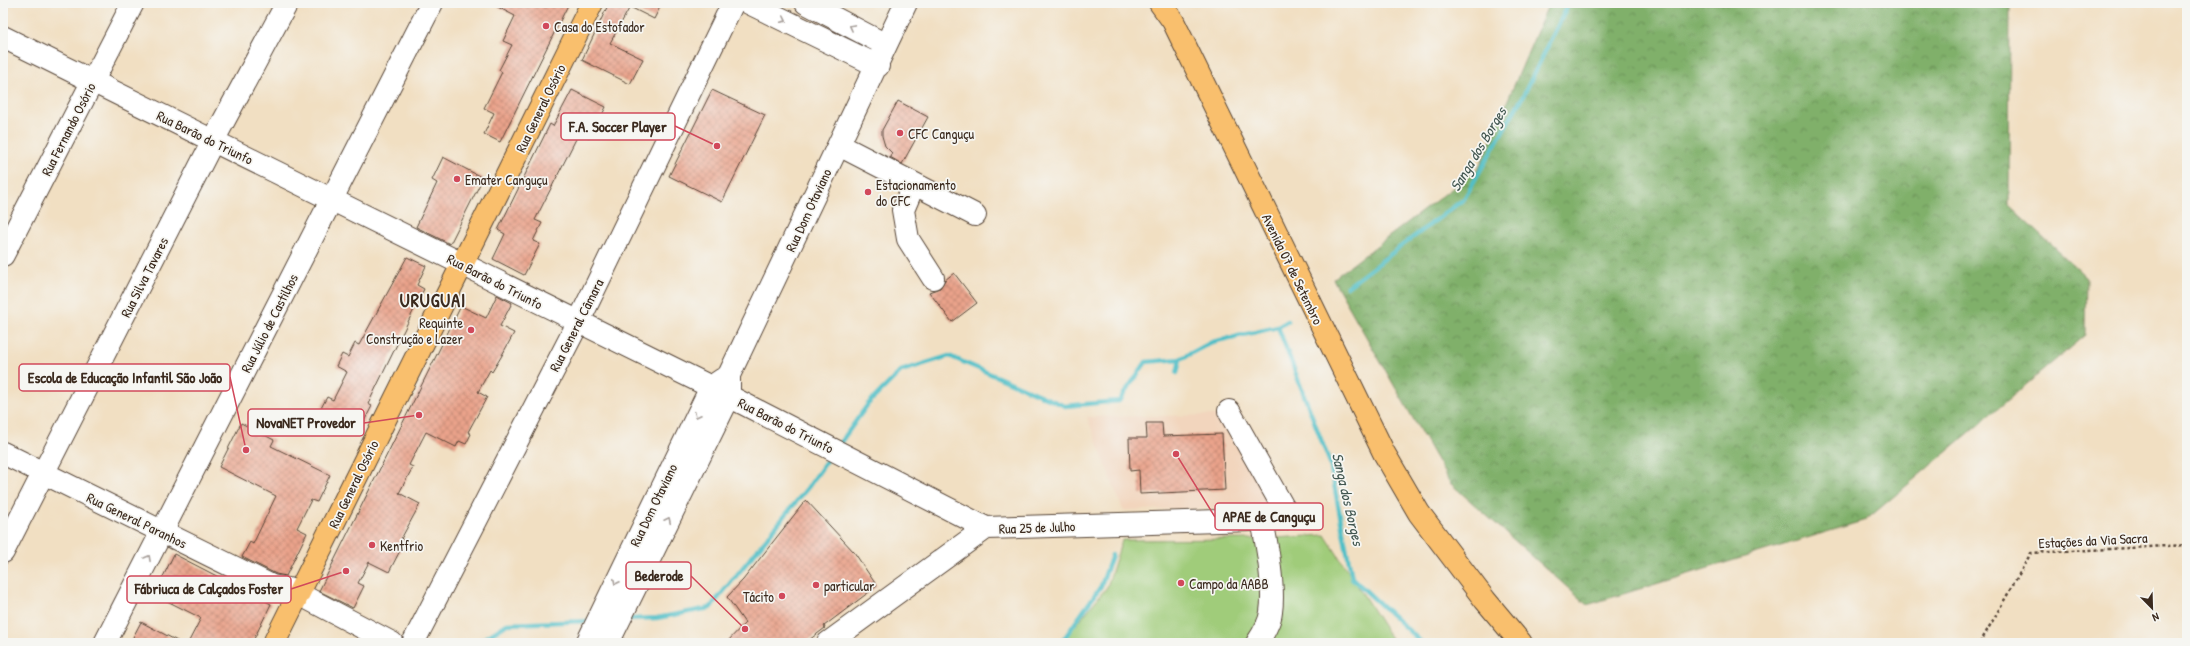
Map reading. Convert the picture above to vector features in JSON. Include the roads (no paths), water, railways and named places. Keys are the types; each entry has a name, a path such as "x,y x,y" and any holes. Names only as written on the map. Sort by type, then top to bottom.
{"main road":[{"name":"Rua General Osório","path":"458,262 576,3"},
{"name":"Rua General Osório","path":"261,643 592,3"},
{"name":"Avenida 07 de Setembro","path":"1160,3 1172,12 1384,453 1419,513 1485,600 1520,643"},
{"name":"Rua General Osório","path":"274,643 287,594"}],"street":[{"name":"Rua Fernando Osório","path":"3,255 133,3"},
{"name":"Rua Silva Tavares","path":"3,552 213,141 287,3"},
{"name":"Rua Júlio de Castilhos","path":"104,643 432,3"},
{"name":"Rua General Câmara","path":"413,643 578,323 733,3"},
{"path":"749,3 878,66"},
{"path":"806,3 886,45"},
{"name":"Rua Dom Otaviano","path":"598,641 729,375 878,66 886,45 906,3"},
{"name":"Rua Barão do Triunfo","path":"3,37 720,392 986,528"},
{"path":"839,145 975,215"},
{"path":"914,184 903,210 908,239 933,278"},
{"name":"Rua 25 de Julho","path":"828,643 986,528 1264,529 1284,520 1287,514 1229,411"},
{"name":"Rua General Paranhos","path":"3,453 287,594 392,643"},
{"path":"1257,643 1264,634 1271,613 1264,529"},
{"name":"Rua General Paranhos","path":"287,594 371,643"}],"waterway":[{"name":"Sanga dos Borges","path":"1347,287 1464,199 1524,94 1569,3"},
{"name":"Sanga dos Borges","path":"1288,321 1278,327 1330,463 1352,578 1422,643"},
{"path":"1177,373 1180,359 1212,342 1278,327"},
{"path":"838,446 868,404 901,371 949,356 1065,406 1119,401 1146,362 1180,359"},
{"path":"628,619 657,618 710,608 809,486 831,455"},
{"path":"1061,643 1101,586 1112,555"},
{"path":"478,643 507,624 590,621"}],"place":[{"name":"Casa do Estofador","path":"546,26"},
{"name":"CFC Canguçu","path":"900,133"},
{"name":"F.A. Soccer Player","path":"717,146"},
{"name":"Emater Canguçu","path":"457,179"},
{"name":"Estacionamento do CFC","path":"868,192"},
{"name":"Requinte Construção e Lazer","path":"471,330"},
{"name":"NovaNET Provedor","path":"419,415"},
{"name":"Escola de Educação Infantil São João","path":"246,450"},
{"name":"APAE de Canguçu","path":"1176,454"},
{"name":"Kentfrio","path":"372,545"},
{"name":"Fábriuca de Calçados Foster","path":"346,571"},
{"name":"Campo da AABB","path":"1181,583"},
{"name":"particular","path":"816,585"},
{"name":"Tácito","path":"782,596"},
{"name":"Bederode","path":"745,629"}],"district":[{"name":"URUGUAI","path":"433,300"}]}
